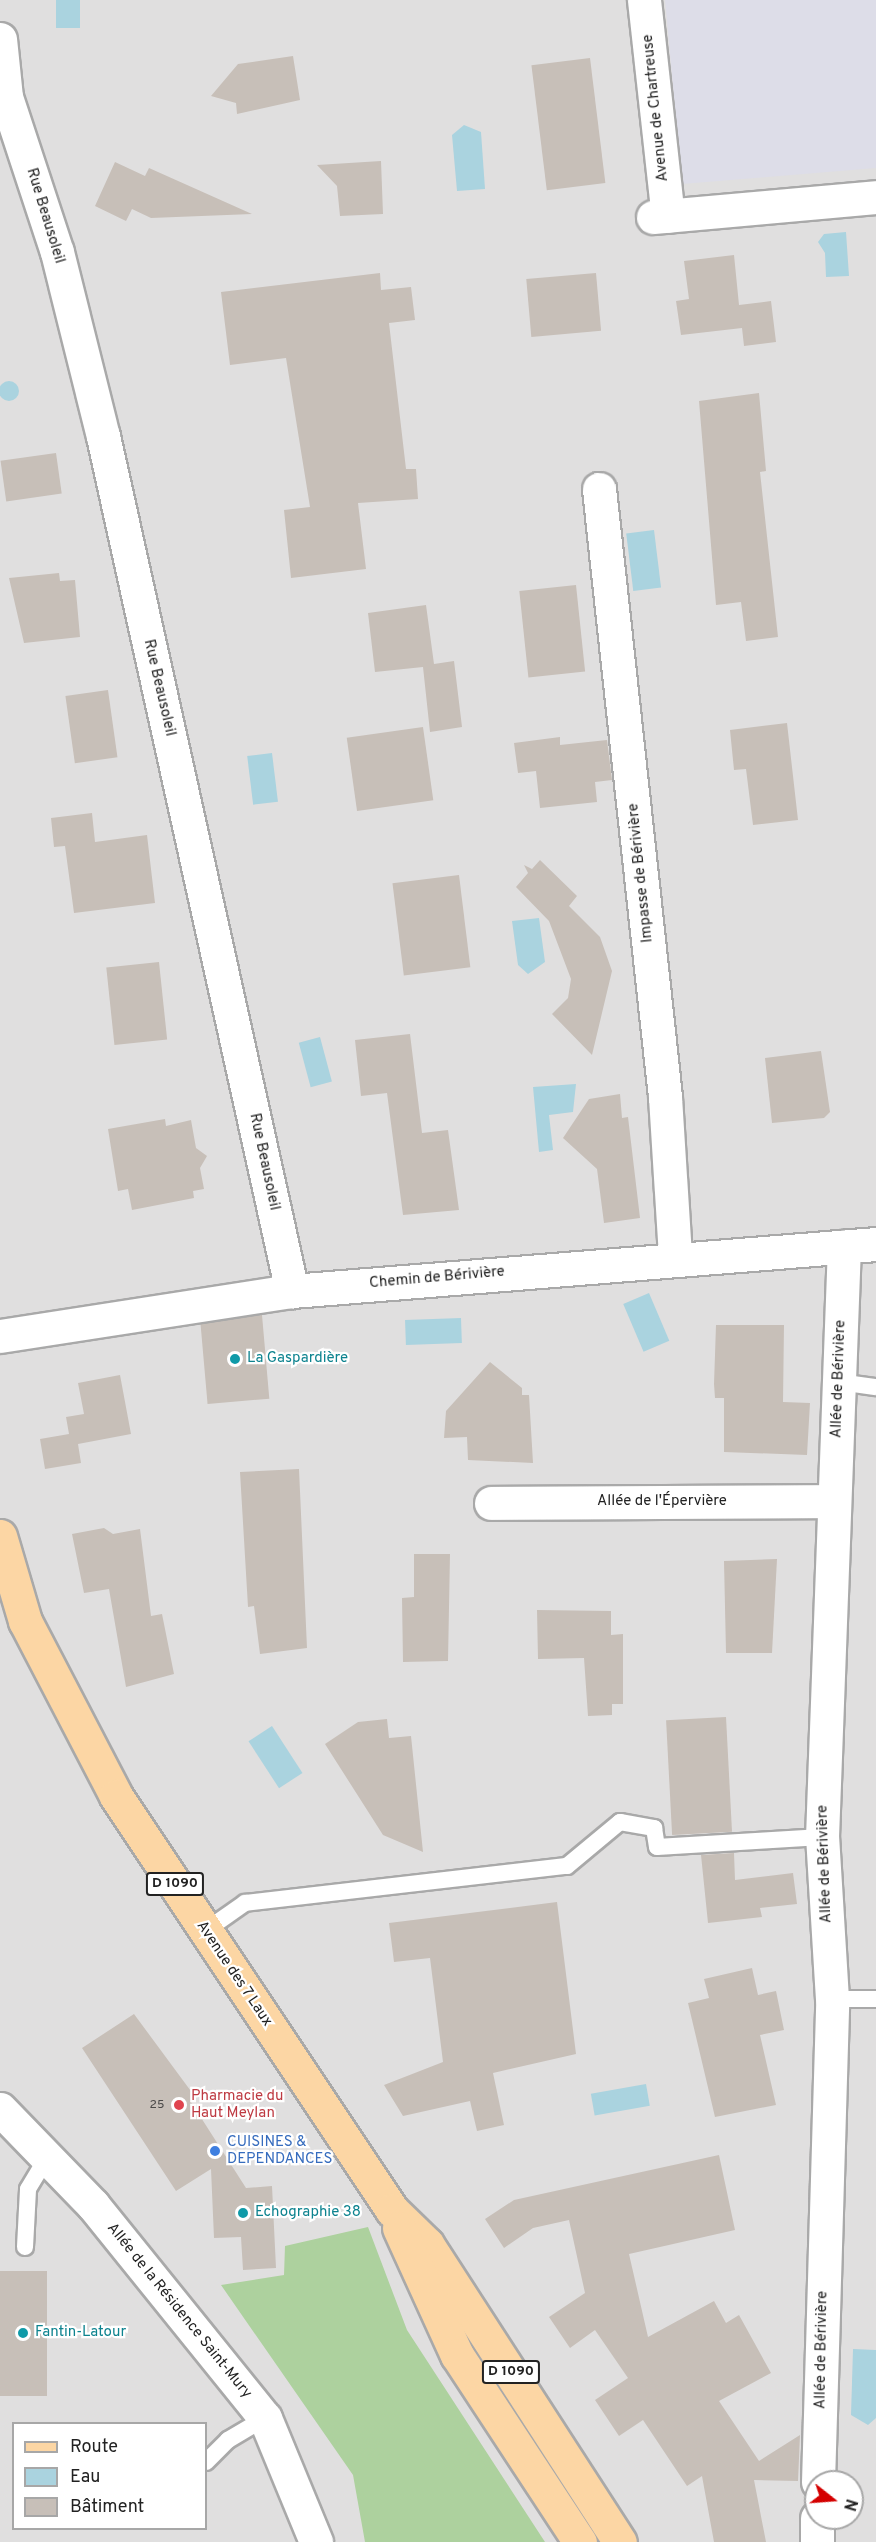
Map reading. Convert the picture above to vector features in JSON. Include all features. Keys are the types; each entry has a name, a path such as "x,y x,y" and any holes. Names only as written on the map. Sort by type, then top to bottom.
{"main road":[{"name":"Avenue des 7 Laux","path":"0,1536 25,1621 110,1786 392,2210"},
{"name":"D 1090","path":"392,2210 457,2355 580,2542"},
{"name":"D 1090","path":"392,2210 427,2244 620,2542"}],"street":[{"name":"Avenue de Chartreuse","path":"644,0 661,217 876,197"},
{"name":"Rue Beausoleil","path":"0,39 3,96 57,252 103,436 292,1291"},
{"name":"Impasse de Bérivière","path":"599,489 665,1097 675,1258"},
{"name":"Chemin de Bérivière","path":"0,1336 292,1291 675,1258 860,1245"},
{"name":"Allée de Bérivière","path":"818,2470 832,1999 822,1837 839,1382 860,1245"},
{"name":"Allée de l'Épervière","path":"491,1503 834,1501"},
{"name":"Allée de la Résidence Saint-Mury","path":"0,2109 93,2205 265,2418 316,2542"}],"lane":[{"path":"839,1382 876,1387"},
{"path":"205,1931 245,1903 567,1866 620,1822 654,1828 657,1847 822,1837"},
{"path":"832,1999 876,2000"},
{"path":"25,2247 28,2189 47,2157"},
{"path":"207,2461 228,2440 265,2418"}],"shaded area":[{"path":"0,0 876,0 876,2542 0,2542"},
{"path":"665,0 876,0 876,168 682,184"}],"green space":[{"path":"368,2227 407,2330 545,2542 365,2542 353,2475 221,2285 284,2275 285,2246"}],"water":[{"path":"56,0 80,0 80,28 56,28"},
{"path":"464,125 481,132 485,189 457,191 452,135"},
{"path":"846,232 849,276 826,277 825,253 818,242 824,234"},
{"path":"5,381 13,381 19,387 19,395 13,401 5,401 -1,395 -1,387"},
{"path":"654,530 661,588 633,591 626,533"},
{"path":"272,753 278,802 253,805 247,756"},
{"path":"539,918 545,962 528,974 518,965 512,921"},
{"path":"320,1037 332,1081 311,1087 299,1043"},
{"path":"576,1084 573,1112 549,1115 553,1150 539,1152 533,1087"},
{"path":"649,1293 669,1341 644,1352 623,1304"},
{"path":"461,1318 462,1343 406,1345 405,1320"},
{"path":"272,1726 302,1773 279,1788 249,1741"},
{"path":"646,2084 650,2106 595,2115 591,2094"},
{"path":"853,2349 876,2350 876,2418 868,2425 851,2415"}],"building":[{"path":"293,56 300,100 237,114 236,103 211,96 238,64"},
{"path":"590,58 605,183 547,190 531,65"},
{"path":"381,161 383,214 340,216 337,186 317,165"},
{"path":"115,162 145,176 149,168 252,214 151,218 132,209 126,221 95,206"},
{"path":"734,255 739,305 771,301 776,342 744,346 742,328 681,335 676,301 689,299 684,261"},
{"path":"380,273 381,290 411,287 415,320 389,323 406,469 416,469 418,499 358,503 366,569 291,578 284,510 310,507 286,358 230,365 221,292"},
{"path":"596,273 601,331 531,337 526,279"},
{"path":"759,393 766,471 760,472 778,637 746,641 741,602 716,605 699,401"},
{"path":"56,453 62,494 6,501 1,461"},
{"path":"59,573 60,581 75,580 80,637 24,643 9,578"},
{"path":"576,585 585,672 528,677 519,591"},
{"path":"426,605 434,664 454,661 462,727 430,732 423,667 375,672 368,613"},
{"path":"108,690 117,757 75,763 65,696"},
{"path":"787,723 798,820 753,825 746,769 734,770 730,730"},
{"path":"423,727 433,800 357,811 347,738"},
{"path":"560,737 560,745 607,740 612,780 595,782 597,802 540,808 536,771 518,773 514,743"},
{"path":"92,813 95,842 147,835 155,903 74,913 65,846 54,847 51,818"},
{"path":"540,860 577,896 569,906 600,937 612,971 592,1055 552,1014 568,998 571,979 549,921 516,887 528,873 524,865 532,869"},
{"path":"459,875 470,967 404,975 392,883"},
{"path":"159,962 167,1040 114,1045 106,968"},
{"path":"410,1034 422,1133 448,1130 459,1210 403,1215 387,1093 361,1096 355,1040"},
{"path":"821,1051 830,1112 824,1118 772,1123 765,1058"},
{"path":"620,1094 622,1118 628,1117 640,1218 604,1223 597,1169 563,1138 589,1099"},
{"path":"165,1119 166,1126 191,1120 196,1148 207,1156 200,1168 204,1189 193,1191 194,1198 132,1210 128,1189 118,1191 108,1129"},
{"name":"La Gaspardière","path":"262,1315 269,1399 208,1404 200,1320"},
{"path":"716,1325 784,1325 783,1402 810,1403 807,1455 724,1452 724,1398 715,1398 714,1384"},
{"path":"490,1362 522,1388 522,1395 529,1395 533,1463 468,1460 467,1437 444,1438 446,1411"},
{"path":"120,1375 131,1434 78,1444 81,1463 45,1469 40,1439 69,1434 66,1417 84,1414 78,1383"},
{"path":"299,1469 307,1648 260,1654 254,1606 248,1607 240,1472"},
{"path":"104,1528 113,1534 140,1529 151,1616 162,1614 174,1674 126,1687 109,1589 84,1593 72,1534"},
{"path":"414,1554 450,1554 448,1661 403,1662 402,1598 414,1597"},
{"path":"777,1559 772,1653 726,1653 724,1561"},
{"path":"537,1610 611,1611 611,1635 623,1634 623,1704 612,1704 612,1715 588,1716 584,1658 538,1659"},
{"path":"726,1717 732,1832 672,1835 666,1720"},
{"path":"387,1719 389,1738 411,1736 423,1852 383,1835 325,1744 358,1722"},
{"path":"734,1853 735,1880 793,1873 797,1904 760,1908 762,1917 708,1923 701,1855"},
{"path":"557,1902 576,2054 493,2073 504,2125 477,2131 470,2101 403,2116 384,2085 443,2062 430,1958 394,1962 389,1923"},
{"path":"752,1968 758,1995 776,1991 784,2030 760,2035 776,2105 715,2117 688,2003 709,1998 704,1979"},
{"path":"134,2014 196,2098 191,2102 246,2188 272,2186 276,2268 243,2270 241,2237 214,2238 211,2169 176,2191 82,2048"},
{"path":"719,2155 735,2230 629,2254 648,2337 714,2301 726,2323 739,2315 771,2373 719,2401 759,2461 800,2435 798,2481 754,2480 766,2542 714,2542 702,2476 687,2486 643,2420 619,2436 595,2400 628,2378 595,2330 570,2348 549,2317 585,2293 569,2220 533,2228 504,2248 485,2219 514,2200"},
{"name":"Fantin-Latour","path":"0,2271 47,2271 47,2396 0,2396"}],"place":[{"name":"La Gaspardière","path":"235,1359"},
{"name":"Pharmacie du Haut Meylan","path":"179,2105"},
{"name":"CUISINES & DEPENDANCES","path":"215,2151"},
{"name":"Echographie 38","path":"243,2213"},
{"name":"Fantin-Latour","path":"23,2333"}]}
